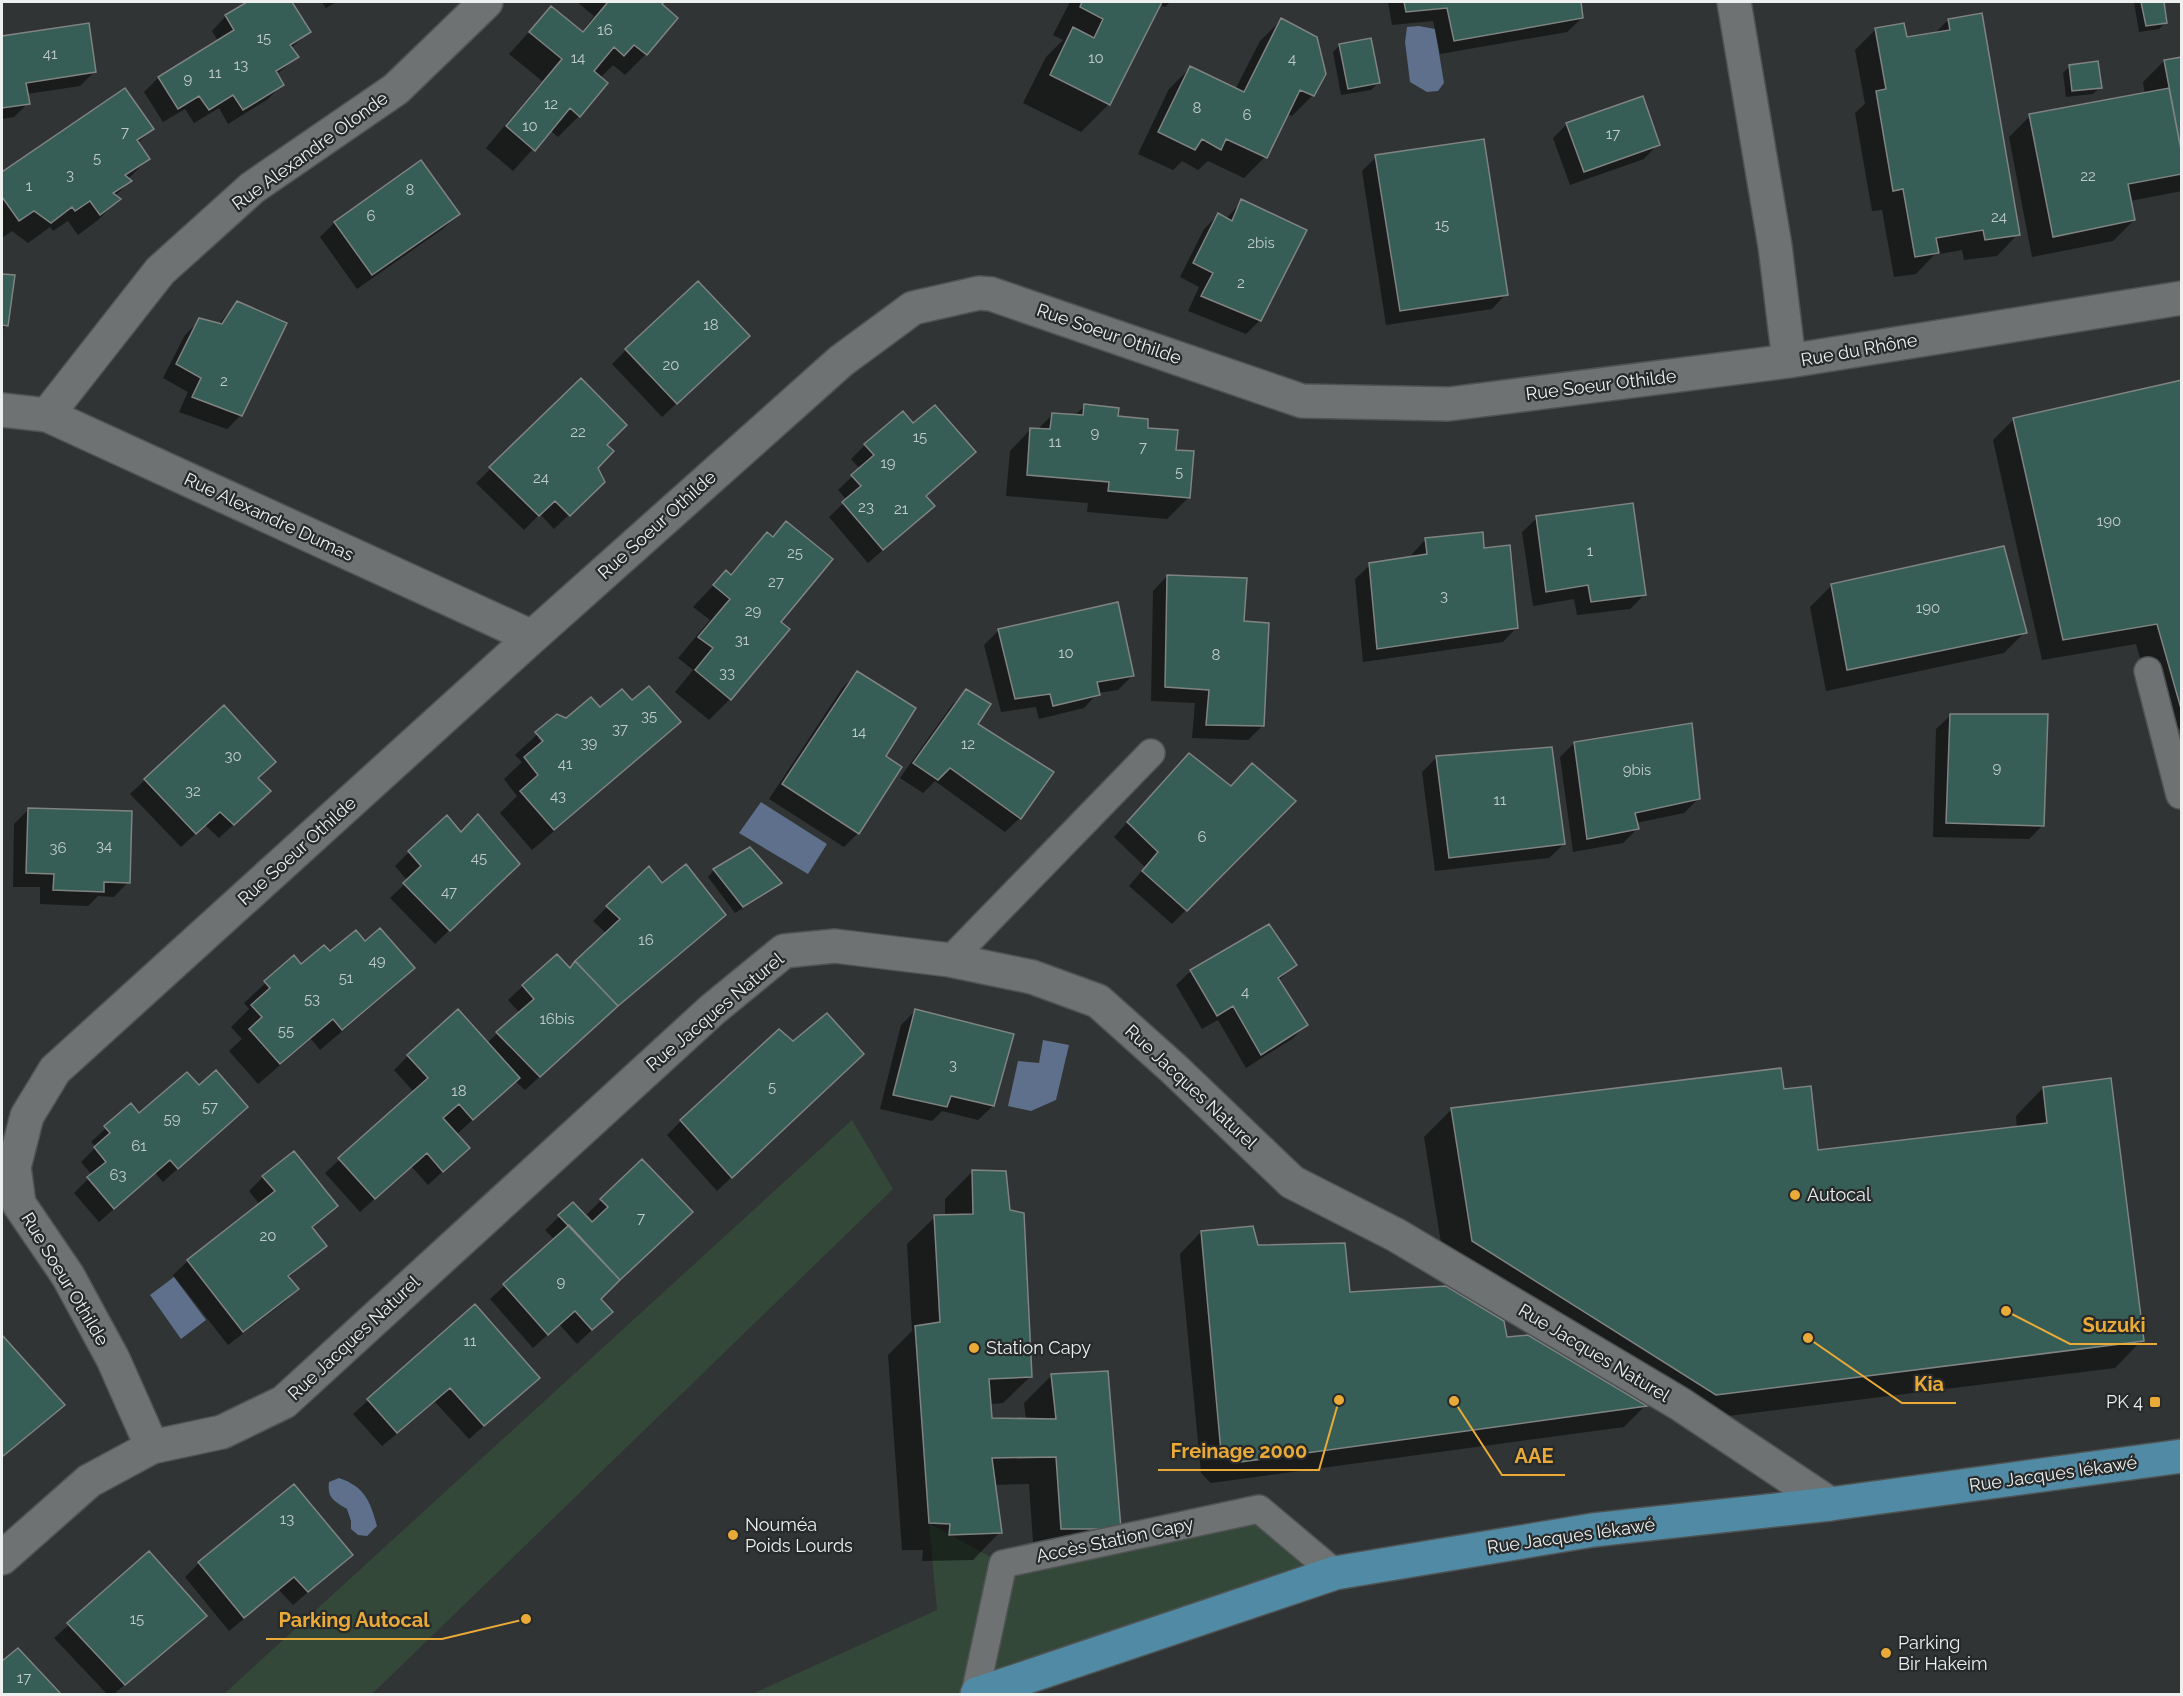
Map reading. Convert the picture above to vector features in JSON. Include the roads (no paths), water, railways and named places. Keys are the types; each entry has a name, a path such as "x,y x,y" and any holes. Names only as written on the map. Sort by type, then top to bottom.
{"main road":[{"name":"Rue Jacques Iékawé","path":"976,1695 1335,1573 1593,1530 1830,1504 2181,1456"}],"street":[{"name":"Rue Alexandre Olonde","path":"48,415 160,271 252,188 396,89 486,2"},
{"name":"Rue du Rhône","path":"1734,2 1774,246 1790,361 2181,298"},
{"name":"Rue Soeur Othilde","path":"152,1448 113,1359 91,1317 68,1276 19,1203 14,1167 27,1116 55,1070 532,637 841,361 913,308 979,293 991,294 1302,401 1449,404 1790,361"},
{"name":"Rue Alexandre Dumas","path":"2,410 48,415 532,637"},
{"name":"Rue Jacques Naturel","path":"2,1558 89,1481 152,1448 222,1432 284,1402 712,1010 784,951 835,946 950,960 1032,977 1098,1001 1174,1069 1292,1182 1396,1235 1660,1392 1830,1504"}],"lane":[{"path":"2148,671 2181,795"},
{"path":"950,960 1151,753"},
{"name":"Accès Station Capy","path":"976,1695 1003,1564 1259,1509 1335,1573"}],"water":[{"path":"1419,26 1435,29 1444,83 1438,91 1427,92 1410,82 1405,42 1407,27"},
{"path":"761,802 827,844 808,874 739,833"},
{"path":"1043,1040 1069,1045 1056,1100 1031,1111 1008,1106 1018,1061 1039,1063"},
{"path":"174,1277 206,1320 181,1339 150,1295"},
{"path":"339,1478 355,1486 369,1502 377,1526 367,1536 358,1535 351,1529 347,1509 330,1495 329,1482"}],"place":[{"name":"Autocal","path":"1795,1195"},
{"name":"Suzuki","path":"2006,1311"},
{"name":"Kia","path":"1808,1338"},
{"name":"Station Capy","path":"974,1348"},
{"name":"Freinage 2000","path":"1339,1400"},
{"name":"AAE","path":"1454,1401"},
{"name":"PK 4","path":"2155,1402"},
{"name":"Nouméa Poids Lourds","path":"733,1535"},
{"name":"Parking Autocal","path":"526,1619"},
{"name":"Parking Bir Hakeim","path":"1886,1653"}]}
